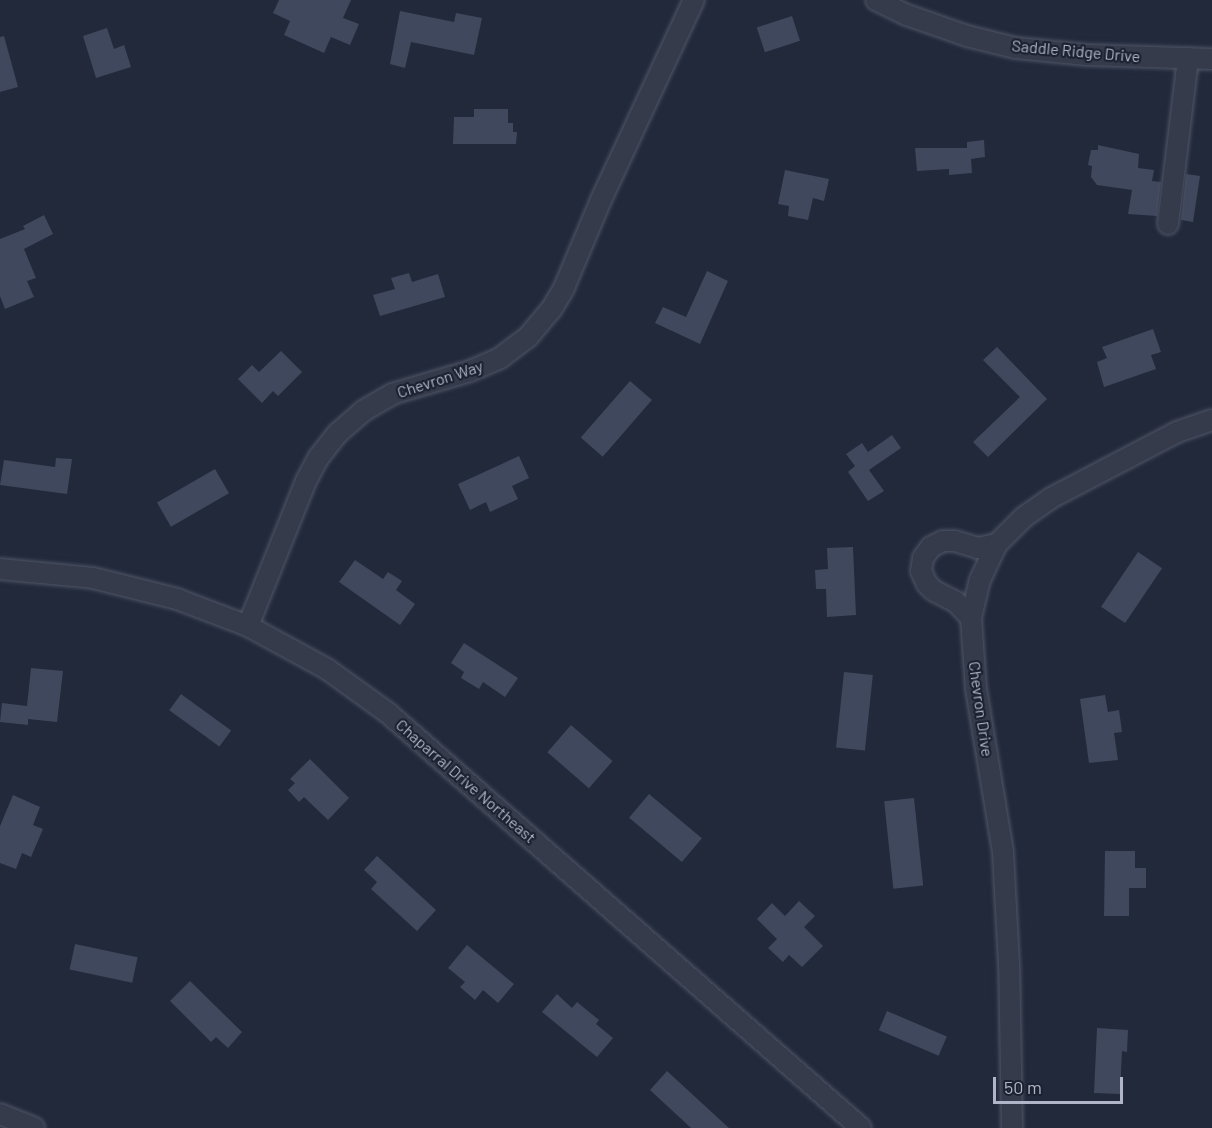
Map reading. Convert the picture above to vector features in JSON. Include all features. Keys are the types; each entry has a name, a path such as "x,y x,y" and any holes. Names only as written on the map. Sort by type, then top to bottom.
{"street":[{"name":"Chevron Way","path":"248,626 306,481 319,457 338,433 363,411 392,394 470,371 500,358 528,337 551,310 564,288 601,200 694,0"},
{"name":"Saddle Ridge Drive","path":"876,0 907,15 966,36 1016,48 1088,55 1212,59"},
{"path":"1168,224 1188,58"},
{"name":"Chevron Drive","path":"1012,1128 1004,852 976,689 971,618 980,580 997,544 1024,517 1050,498 1177,432 1212,420"},
{"path":"971,618 956,602 927,584 921,572 923,558 931,547 943,541 955,541 978,548 997,544"},
{"name":"Chaparral Drive Northeast","path":"0,569 93,578 177,599 248,626 327,669 388,713 861,1128"},
{"path":"0,1114 34,1128"}],"building":[{"path":"279,0 351,0 343,18 359,24 350,45 331,37 324,53 284,35 290,21 273,13"},
{"path":"400,11 454,22 456,13 482,18 474,55 411,42 405,68 390,64"},
{"path":"792,16 800,41 765,52 757,27"},
{"path":"107,28 114,49 124,45 131,67 96,78 83,36"},
{"path":"4,36 18,87 0,92 0,37"},
{"path":"474,109 508,109 508,123 513,123 513,132 517,132 516,144 453,144 454,117 474,117"},
{"path":"984,140 985,157 971,159 972,173 949,175 949,169 917,171 915,148 967,148 967,142"},
{"path":"1098,145 1139,154 1138,168 1154,170 1152,181 1161,182 1157,216 1128,214 1132,190 1097,185 1091,177 1092,166 1088,165 1091,150 1098,150"},
{"path":"785,170 829,179 824,201 813,198 808,220 788,216 789,206 778,204"},
{"path":"1186,174 1200,176 1193,222 1181,220"},
{"path":"44,215 53,234 24,249 36,278 27,281 34,297 5,309 0,296 0,239 25,229 23,226"},
{"path":"707,271 728,281 700,344 655,323 663,307 686,317"},
{"path":"409,273 412,282 438,274 445,297 380,316 373,295 395,289 391,278"},
{"path":"1153,329 1161,352 1151,355 1156,369 1104,387 1097,362 1107,358 1102,347"},
{"path":"997,347 1047,399 988,457 973,442 1020,397 983,360"},
{"path":"281,351 302,372 278,396 273,391 262,403 238,379 252,365 259,372"},
{"path":"630,381 652,400 603,457 581,438"},
{"path":"892,435 901,448 869,470 884,491 868,501 848,472 855,466 846,454 862,443 868,452"},
{"path":"519,456 529,478 512,486 518,499 490,512 486,502 470,510 458,484"},
{"path":"56,458 72,459 67,494 0,485 4,460 55,467"},
{"path":"215,469 229,493 171,527 157,502"},
{"path":"853,547 856,615 827,617 826,589 816,589 815,570 828,569 827,548"},
{"path":"1138,552 1162,568 1125,623 1101,607"},
{"path":"355,560 383,579 388,572 402,581 396,590 415,604 400,625 339,582"},
{"path":"464,643 518,678 505,697 483,682 479,689 461,678 464,672 451,663"},
{"path":"31,668 63,671 57,722 28,719 28,725 0,722 2,703 27,706"},
{"path":"844,672 873,675 865,751 836,748"},
{"path":"181,694 231,730 219,747 169,710"},
{"path":"1105,695 1108,712 1119,710 1122,732 1114,733 1118,760 1089,763 1080,699"},
{"path":"571,725 613,761 589,788 547,752"},
{"path":"310,759 349,798 328,820 304,797 299,802 288,790 295,783 290,779"},
{"path":"649,794 702,838 682,862 629,818"},
{"path":"13,795 40,807 33,825 43,829 31,857 22,853 16,869 0,863 0,826"},
{"path":"914,798 923,886 893,889 884,801"},
{"path":"1105,851 1135,851 1135,868 1146,868 1146,888 1129,888 1129,916 1104,916"},
{"path":"377,856 436,910 417,931 371,889 377,882 364,870"},
{"path":"799,901 815,916 804,927 823,946 802,967 789,955 783,962 768,948 777,939 757,919 772,903 785,916"},
{"path":"75,944 138,957 132,983 70,969"},
{"path":"467,945 514,984 498,1003 483,990 475,1000 460,987 465,982 448,968"},
{"path":"190,981 242,1032 228,1048 216,1037 211,1042 170,1001"},
{"path":"557,994 572,1008 577,1002 599,1020 596,1024 613,1038 597,1057 542,1012"},
{"path":"887,1011 947,1036 939,1056 879,1030"},
{"path":"1097,1028 1128,1030 1127,1052 1122,1051 1120,1094 1094,1093"},
{"path":"667,1071 729,1128 691,1128 650,1090"}]}
